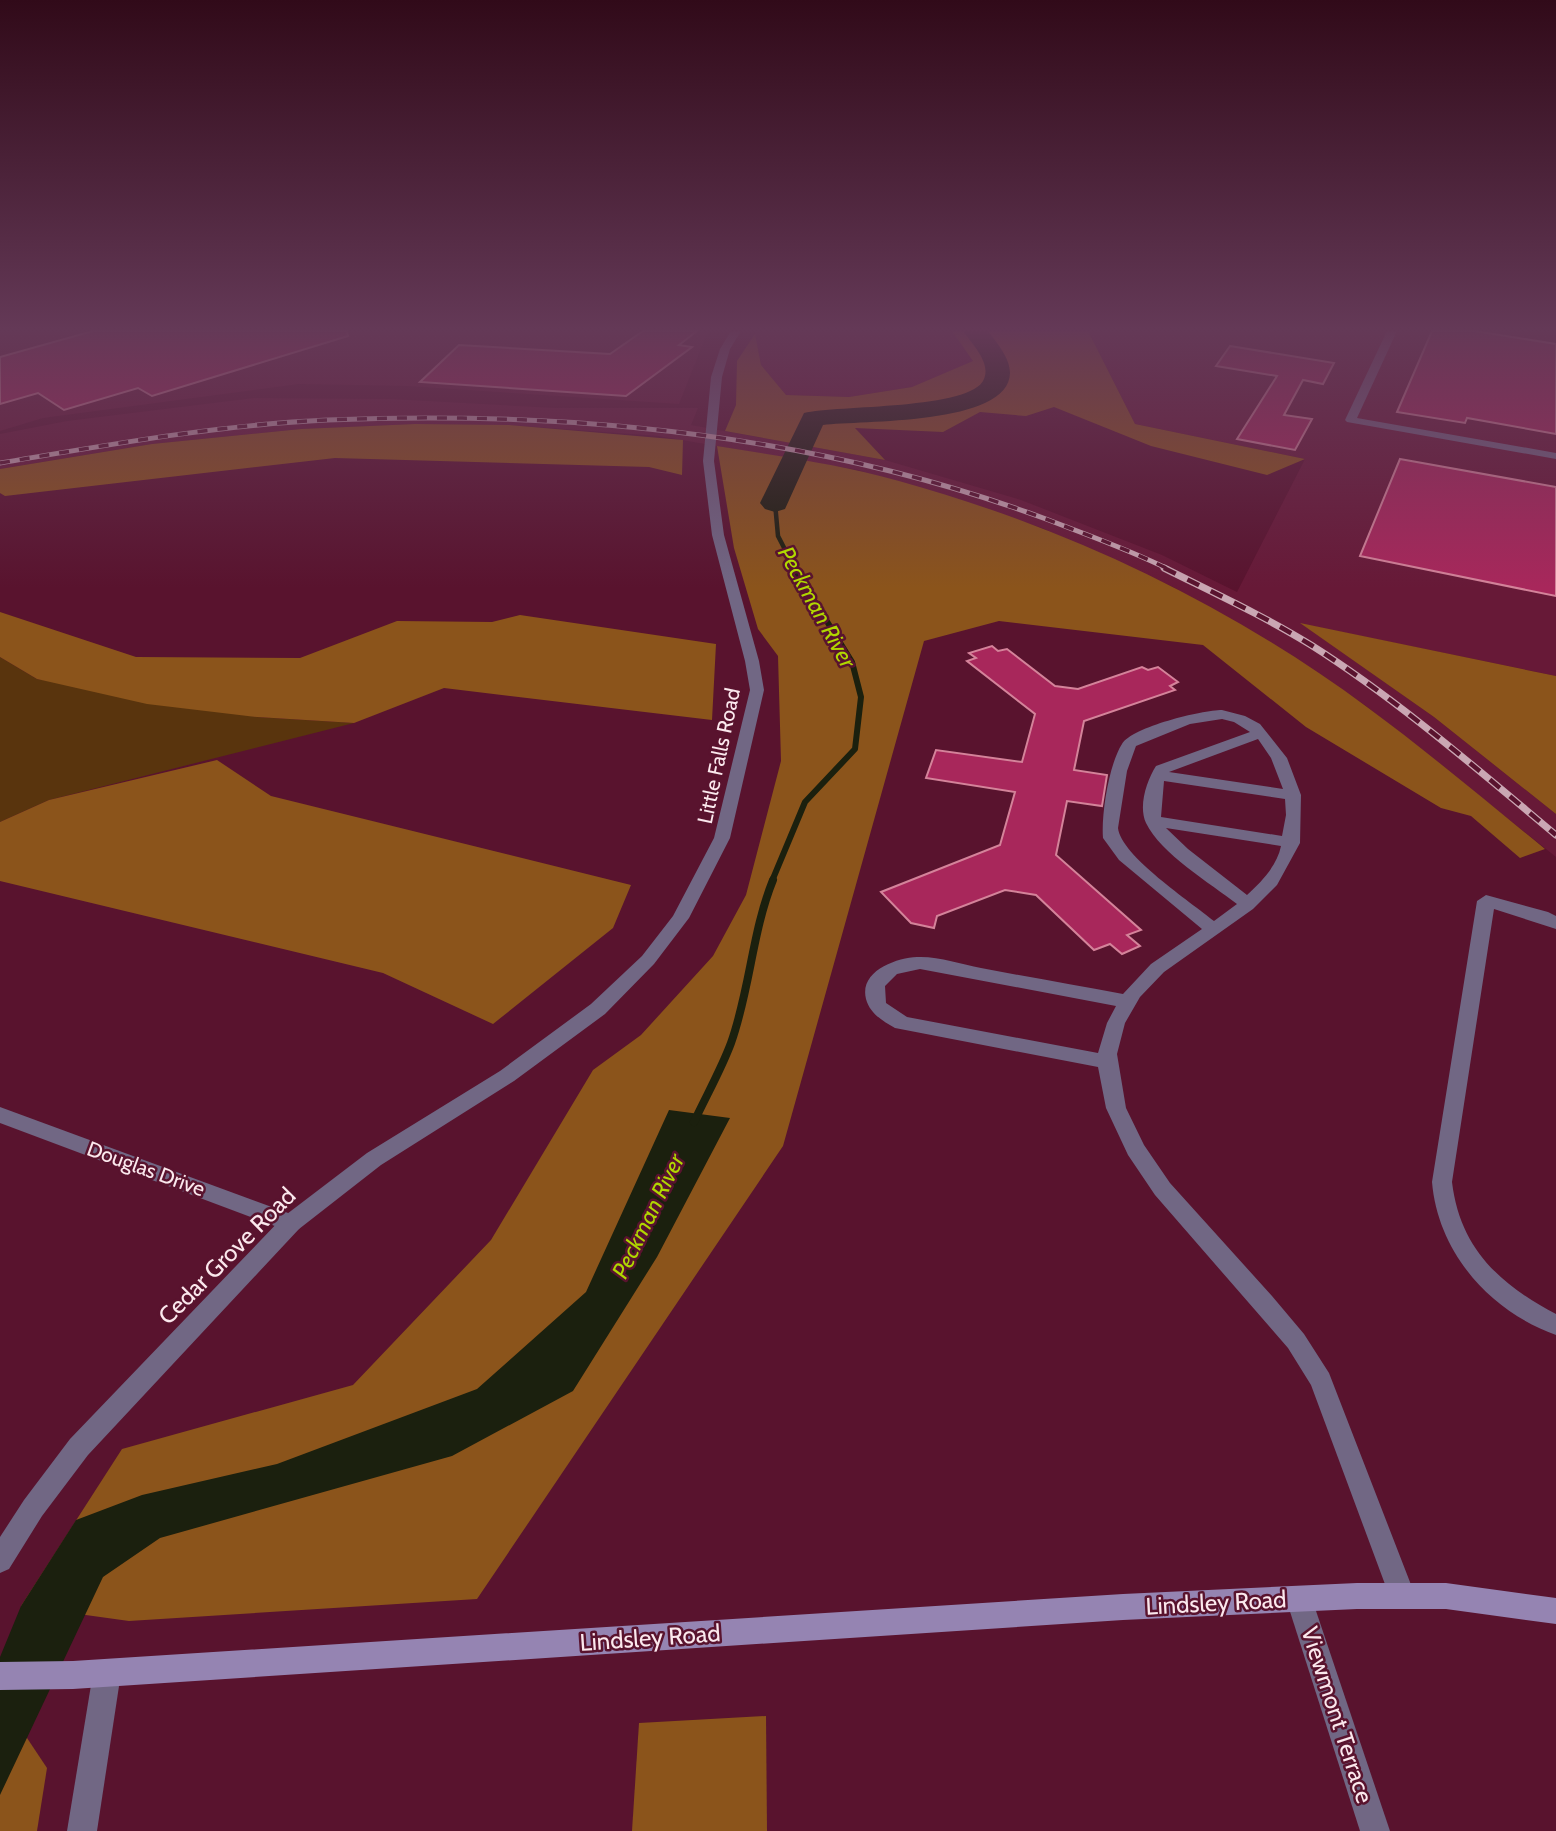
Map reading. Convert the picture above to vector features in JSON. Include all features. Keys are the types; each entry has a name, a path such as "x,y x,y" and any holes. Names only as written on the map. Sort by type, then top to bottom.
{"main road":[{"name":"Lindsley Road","path":"0,1676 107,1673 1123,1607 1402,1594 1491,1600 1556,1611"}],"street":[{"name":"Little Falls Road","path":"545,1048 598,1009 648,960 680,918 722,838 734,797 757,690 755,666 714,526 706,451 711,416"},
{"path":"1353,416 1351,420 1556,456"},
{"path":"1213,929 1125,856 1111,838 1110,828 1124,752 1136,740 1200,716 1229,715 1252,724 1283,765 1293,795 1292,842 1265,891 1213,929 1151,971 1125,1001 1113,1032 1107,1062 1119,1119 1141,1161 1176,1204 1274,1310 1321,1380 1402,1594"},
{"path":"1248,904 1165,836 1153,821 1157,775 1170,765 1261,733"},
{"path":"1157,775 1293,795"},
{"path":"1153,821 1292,842"},
{"path":"1556,923 1542,916 1486,901 1441,1182 1446,1218 1467,1257 1501,1291 1556,1325"},
{"path":"1107,1062 902,1023 883,1014 878,1007 879,979 891,967 920,963 1125,1001"},
{"name":"Cedar Grove Road","path":"0,1560 33,1508 79,1447 291,1223 374,1159 507,1076 545,1048"},
{"name":"Douglas Drive","path":"0,1115 291,1223"},
{"name":"Viewmont Terrace","path":"1299,1599 1375,1831"},
{"path":"82,1831 107,1673"}],"shaded area":[{"path":"0,416 55,416 43,418 0,431"},
{"path":"104,416 695,416 691,425 885,460 1021,500 1162,555 1237,592 1305,459 1135,424 1131,416 1556,416 1556,676 1302,624 1434,717 1556,814 1556,857 1366,706 1279,648 1173,587 1042,528 858,470 658,436 509,425 415,424 301,429 152,444 0,469 0,434"},
{"path":"731,416 972,416 943,432 855,428 885,460 725,431"},
{"path":"1077,416 1131,416 1135,424 1305,459 1267,475 1151,446"},
{"path":"415,424 509,425 683,440 682,475 649,467 335,458 5,496 0,493 0,469 152,444 301,429"},
{"path":"717,446 831,465 899,481 1023,521 1143,573 1202,602 1314,670 1412,741 1545,849 1520,858 1471,816 1441,808 1306,727 1203,645 999,621 924,641 783,1146 477,1599 129,1621 21,1606 122,1449 353,1385 491,1240 593,1070 641,1035 713,956 746,895 781,761 778,656 758,629 734,548"},
{"path":"0,612 136,657 300,658 397,621 492,622 520,615 716,644 712,720 444,688 354,723 257,717 147,704 37,679 0,657"},
{"path":"1300,623 1556,676 1556,814 1434,717"},
{"path":"0,657 37,679 257,717 354,723 49,800 0,822"},
{"path":"217,760 271,796 631,885 613,928 493,1024 383,973 0,881 0,822 49,800"},
{"path":"766,1716 767,1831 632,1831 639,1723"},
{"path":"27,1738 47,1768 37,1831 0,1831 0,1739"}],"water":[{"path":"669,1110 730,1118 657,1257 573,1391 452,1456 160,1538 103,1577 0,1795 0,1657 21,1606 76,1520 142,1495 277,1464 477,1389 586,1292"}],"building":[{"path":"1251,416 1312,419 1295,450 1237,439"},
{"path":"1424,416 1556,416 1556,434 1467,418 1465,423"},
{"path":"1400,459 1556,487 1556,596 1360,556"},
{"path":"992,646 998,651 1007,649 1055,686 1078,689 1142,667 1148,670 1158,667 1178,682 1170,686 1175,690 1084,721 1074,770 1107,775 1102,806 1067,801 1056,855 1141,930 1127,935 1140,946 1122,954 1110,944 1094,950 1036,895 1005,890 937,916 934,928 911,923 881,892 1000,845 1015,792 926,778 936,750 1022,762 1035,714 967,661 976,658 969,653"}],"waterway":[{"name":"Peckman River","path":"800,447 813,419 838,416"},
{"name":"Peckman River","path":"775,503 797,453"},
{"name":"Peckman River","path":"775,503 778,536 795,569"},
{"name":"Peckman River","path":"772,881 805,802 855,749 861,697 852,662 794,568"},
{"name":"Peckman River","path":"694,1122 731,1043 743,1002 760,920 773,880"}],"railway":[{"path":"0,463 245,426 327,420 510,419 601,425 691,434 782,448 871,466 959,490 1046,519 1168,569"},
{"path":"1164,568 1275,624 1343,666 1436,736 1556,835"}]}
